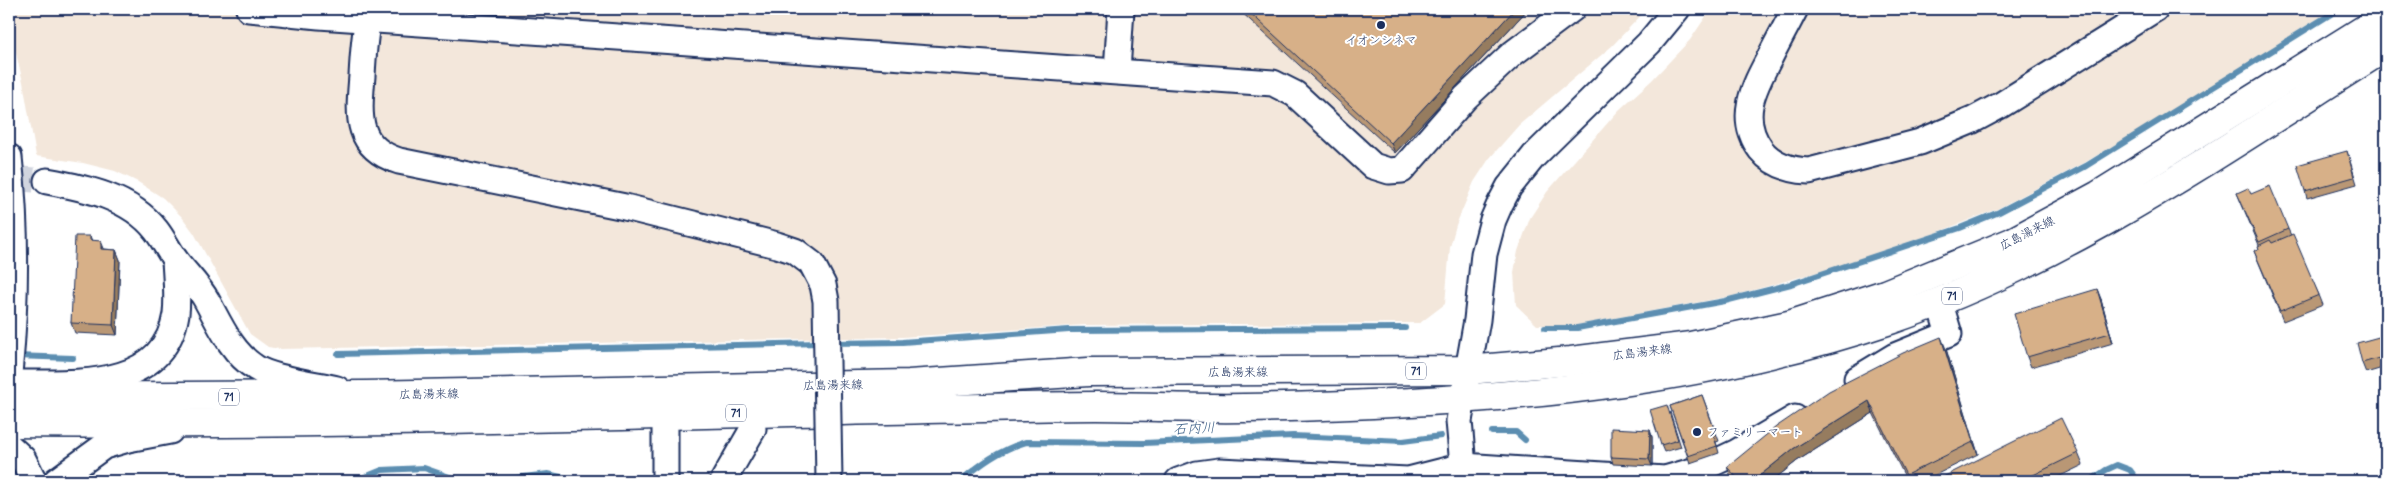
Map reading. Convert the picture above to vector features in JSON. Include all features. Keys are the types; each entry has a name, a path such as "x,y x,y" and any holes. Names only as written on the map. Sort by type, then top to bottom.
{"main road":[{"name":"広島湯来線","path":"9,397 364,395 902,384 1088,372 1468,370 1571,361 1691,346 1789,325 1885,294 2012,242 2099,195 2386,16"},
{"name":"広島湯来線","path":"9,423 214,423 1010,407 1236,408 1463,400 1585,387 1709,369 1795,348 1871,325 1939,301 2012,269 2110,217 2198,165 2386,47"},
{"path":"596,416 641,431 911,426 1010,407"}],"street":[{"path":"249,9 268,12 1265,82 1279,85 1295,94 1373,166 1383,170 1396,171 1402,170 1465,98 1512,54 1572,9"},
{"path":"1117,71 1121,9"},
{"path":"1463,466 1459,421 1477,320 1481,272 1493,220 1509,187 1534,156 1643,49 1677,9"},
{"path":"1795,9 1753,88 1748,114 1752,134 1768,157 1795,170 1809,171 1920,142 1973,120 2001,105 2155,9"},
{"path":"368,19 365,33 359,114 365,136 380,153 399,161 625,206 777,245 794,251 812,264 823,285 826,301 829,481"},
{"path":"9,157 14,202 16,270 13,337 9,374"},
{"path":"47,181 94,191 124,203 155,228 175,260 204,295 231,343 257,369 271,374 364,395"},
{"path":"9,383 92,381 113,378 133,372 152,360 171,330 176,316 175,260"},
{"path":"1178,481 1197,474 1219,471 1408,480 1463,466 1665,480 1706,475 1737,452 1895,356 1949,334 1939,301"},
{"path":"56,481 94,452 115,442 214,423"},
{"path":"723,481 753,429"},
{"path":"665,430 665,481"},
{"path":"9,446 23,459 34,481"}],"shaded area":[{"path":"9,9 1647,9 1612,46 1519,125 1489,159 1474,182 1456,225 1450,247 1445,304 1420,323 1084,325 903,337 279,349 268,347 250,334 194,233 182,217 163,198 138,182 115,171 83,163 36,156 23,82 9,25"},
{"path":"1711,9 2333,9 2169,113 2084,163 1997,209 1933,234 1825,270 1732,296 1577,325 1537,325 1516,305 1514,272 1518,251 1530,218 1547,192 1619,110 1652,80 1690,40"}],"building":[{"path":"1246,9 1515,9 1391,143"},
{"path":"2347,151 2354,177 2305,191 2297,165"},
{"path":"2270,186 2288,229 2259,242 2237,193 2248,188 2251,194"},
{"path":"2293,234 2319,295 2280,311 2254,251 2259,249 2258,246 2270,240 2272,243"},
{"path":"75,236 90,236 90,240 101,241 101,249 116,250 113,325 71,323"},
{"path":"2097,289 2110,333 2027,357 2014,314"},
{"path":"2386,335 2386,356 2362,363 2357,343"},
{"path":"1941,337 1973,442 1906,475 1869,401 1793,449 1753,481 1740,481 1727,467 1776,427 1829,391 1903,353"},
{"path":"1702,395 1716,434 1713,435 1717,446 1688,456 1670,406"},
{"path":"1667,405 1678,440 1661,445 1650,410"},
{"path":"2061,418 2078,453 2021,481 1935,481"},
{"path":"1611,428 1650,430 1649,459 1611,457"},
{"path":"1195,475 1321,476 1321,481 1195,481"},
{"path":"549,477 553,481 545,481"}],"waterway":[{"path":"1545,328 1577,328 1725,301 1791,284 1960,228 1999,212 2086,166 2339,9"},
{"path":"831,343 902,342 1069,330 1405,328"},
{"path":"338,354 821,343"},
{"path":"15,356 73,358"},
{"name":"石内川","path":"1492,432 1516,432 1525,440"},
{"name":"石内川","path":"960,481 999,453 1026,442 1144,443 1293,436 1403,441 1441,436"},
{"name":"石内川","path":"2090,481 2117,465 2130,470 2138,481"},
{"name":"石内川","path":"355,481 382,470 424,468 461,481"},
{"name":"石内川","path":"493,481 548,474 577,481"}],"tunnel":[{"path":"9,178 47,181"}],"place":[{"name":"イオンシネマ","path":"1381,25"},
{"name":"ファミリーマート","path":"1697,432"}]}
